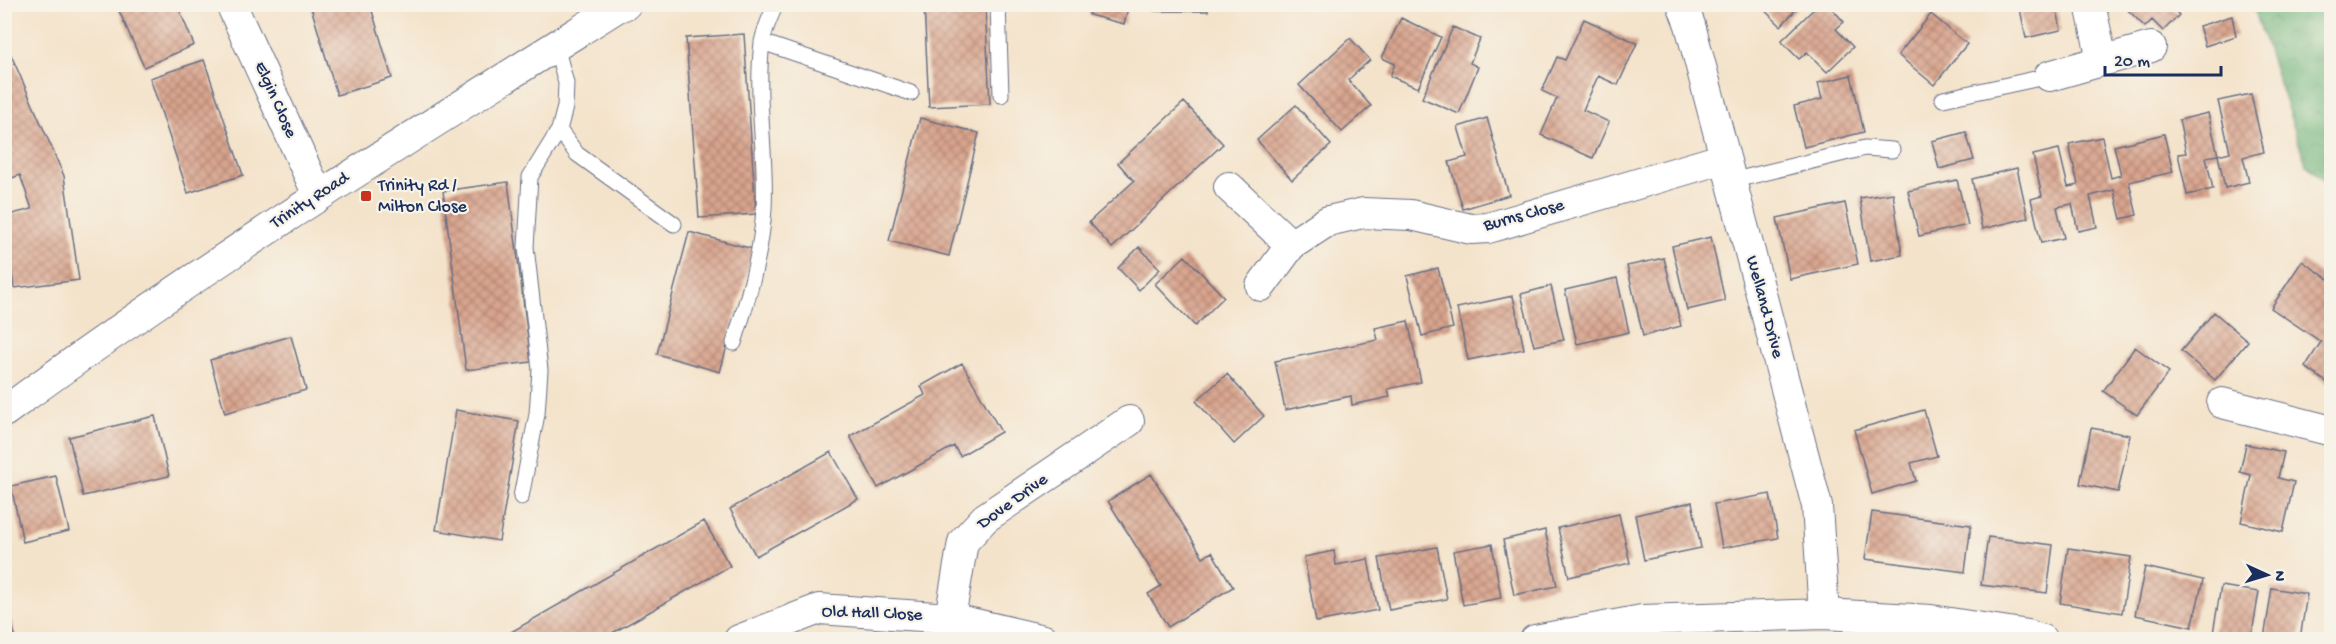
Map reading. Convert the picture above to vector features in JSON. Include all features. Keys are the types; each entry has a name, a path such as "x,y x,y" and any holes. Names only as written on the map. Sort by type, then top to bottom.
{"street":[{"name":"Elgin Close","path":"231,4 318,195"},
{"name":"Welland Drive","path":"1682,4 1690,26 1817,507 1824,614"},
{"path":"2090,4 2102,60"},
{"name":"Trinity Road","path":"4,412 94,346 318,195 619,6"},
{"path":"2049,76 2151,47"},
{"name":"Burns Close","path":"1261,286 1291,245 1328,221 1363,213 1411,215 1471,229 1488,228 1728,170"},
{"path":"1229,187 1291,245"},
{"path":"2222,403 2331,431"},
{"name":"Dove Drive","path":"950,618 963,542 985,518 1129,421"},
{"name":"Old Hall Close","path":"739,639 819,609 883,626 950,618 1044,639"},
{"path":"1535,639 1642,620 1824,614 1931,620 2042,639"}],"lane":[{"path":"734,343 751,289 761,243 764,208 760,103 762,42 776,4"},
{"path":"998,4 1001,95"},
{"path":"762,42 911,93"},
{"path":"520,497 537,414 540,370 526,246 530,177 559,130 565,107 566,83 556,46"},
{"path":"1943,99 2049,76"},
{"path":"559,130 578,154 674,224"},
{"path":"1728,170 1865,148 1892,150"}],"green space":[{"path":"2253,5 2331,5 2331,188 2306,164"}],"building":[{"path":"116,4 177,4 194,45 144,67"},
{"path":"310,4 370,4 392,78 337,95"},
{"path":"924,4 985,4 990,104 929,107"},
{"path":"1091,4 1129,4 1124,24 1089,15"},
{"path":"1154,4 1208,4 1208,11 1154,11"},
{"path":"1758,4 1801,4 1781,26"},
{"path":"1819,4 1828,4 1844,22 1836,29 1853,47 1827,72 1807,52 1799,59 1781,41"},
{"path":"2019,4 2056,4 2061,30 2026,38"},
{"path":"2122,4 2169,4 2179,15 2163,31 2152,20 2145,27"},
{"path":"1931,14 1967,44 1934,85 1898,55"},
{"path":"2232,16 2236,36 2205,46 2199,26"},
{"path":"1401,18 1441,37 1418,88 1390,76 1395,64 1382,58"},
{"path":"1584,19 1637,43 1618,85 1598,76 1583,110 1609,122 1593,158 1541,135 1557,98 1542,91 1557,57 1565,60"},
{"path":"1453,27 1480,39 1470,63 1478,67 1459,114 1422,98"},
{"path":"744,34 756,214 699,218 686,38"},
{"path":"1350,38 1370,60 1348,80 1371,106 1342,132 1299,85"},
{"path":"4,39 64,176 79,280 14,288 4,216 32,209 20,175 4,181"},
{"path":"204,60 243,175 188,193 150,78"},
{"path":"1851,75 1864,132 1804,147 1794,106 1822,99 1818,83"},
{"path":"2251,94 2264,152 2243,157 2249,182 2225,188 2218,155 2230,152 2218,101"},
{"path":"1184,102 1223,144 1112,248 1089,222 1134,181 1118,163"},
{"path":"1296,105 1331,145 1292,180 1257,140"},
{"path":"2208,113 2218,155 2206,157 2213,189 2187,195 2178,154 2186,153 2179,120"},
{"path":"920,118 979,133 949,256 889,241"},
{"path":"1487,118 1509,195 1463,209 1449,162 1467,157 1458,127"},
{"path":"1966,132 1974,160 1939,169 1932,141"},
{"path":"2164,134 2173,172 2129,182 2137,215 2121,219 2114,190 2090,196 2097,227 2078,231 2072,204 2057,207 2064,238 2041,243 2031,199 2042,196 2033,155 2059,149 2068,187 2078,185 2069,144 2102,137 2111,178 2121,175 2114,146"},
{"path":"2017,168 2028,218 1982,229 1972,179"},
{"path":"1957,180 1968,225 1919,236 1908,191"},
{"path":"508,182 531,362 466,370 443,191"},
{"path":"1893,193 1902,255 1870,261 1860,198"},
{"path":"1845,203 1858,264 1790,279 1777,218"},
{"path":"689,232 753,249 720,372 657,354"},
{"path":"1711,237 1725,301 1687,310 1672,246"},
{"path":"1139,247 1160,269 1139,290 1118,268"},
{"path":"1185,256 1224,297 1195,326 1155,284"},
{"path":"1664,258 1681,326 1643,336 1627,266"},
{"path":"2302,261 2331,281 2331,385 2305,367 2321,342 2271,308"},
{"path":"1438,268 1453,328 1422,336 1407,276"},
{"path":"1617,278 1629,332 1577,344 1565,290"},
{"path":"1551,286 1564,340 1534,346 1521,294"},
{"path":"1513,296 1524,349 1468,360 1457,308"},
{"path":"2214,312 2248,341 2215,380 2181,351"},
{"path":"1408,321 1421,382 1388,389 1390,397 1352,405 1351,396 1285,410 1275,361 1378,340 1375,328"},
{"path":"291,336 306,390 225,413 210,360"},
{"path":"2135,347 2169,372 2137,415 2103,391"},
{"path":"962,363 1001,432 960,456 954,446 878,488 850,436 925,395 921,386"},
{"path":"1227,374 1264,416 1234,444 1196,401"},
{"path":"456,410 519,421 499,541 436,530"},
{"path":"1924,410 1937,456 1911,463 1916,481 1872,494 1854,430"},
{"path":"155,416 169,476 83,496 69,437"},
{"path":"2091,428 2130,435 2118,492 2080,484"},
{"path":"2246,444 2284,452 2278,478 2294,482 2283,532 2241,522 2251,475 2240,472"},
{"path":"831,452 858,499 756,556 730,509"},
{"path":"1151,474 1203,557 1212,552 1233,587 1168,627 1148,594 1161,586 1108,501"},
{"path":"56,476 69,531 23,542 11,486"},
{"path":"1770,494 1778,538 1722,548 1714,504"},
{"path":"1692,502 1701,548 1644,560 1635,515"},
{"path":"1872,512 1971,525 1965,572 1865,559"},
{"path":"1619,514 1630,563 1569,577 1558,528"},
{"path":"704,521 730,566 602,639 499,639"},
{"path":"1545,530 1557,586 1514,595 1503,540"},
{"path":"1988,537 2053,545 2047,593 1981,585"},
{"path":"1492,544 1501,598 1463,605 1453,551"},
{"path":"1437,547 1447,599 1389,610 1379,558"},
{"path":"2068,548 2131,557 2122,613 2060,603"},
{"path":"1334,551 1336,565 1368,559 1378,610 1316,622 1304,557"},
{"path":"2145,567 2203,580 2192,627 2135,615"},
{"path":"2221,586 2259,592 2251,639 2212,639"},
{"path":"2272,588 2307,594 2300,639 2264,639"},
{"path":"5,598 16,639 4,639"}],"place":[{"name":"Trinity Rd / Milton Close","path":"366,196"}]}
